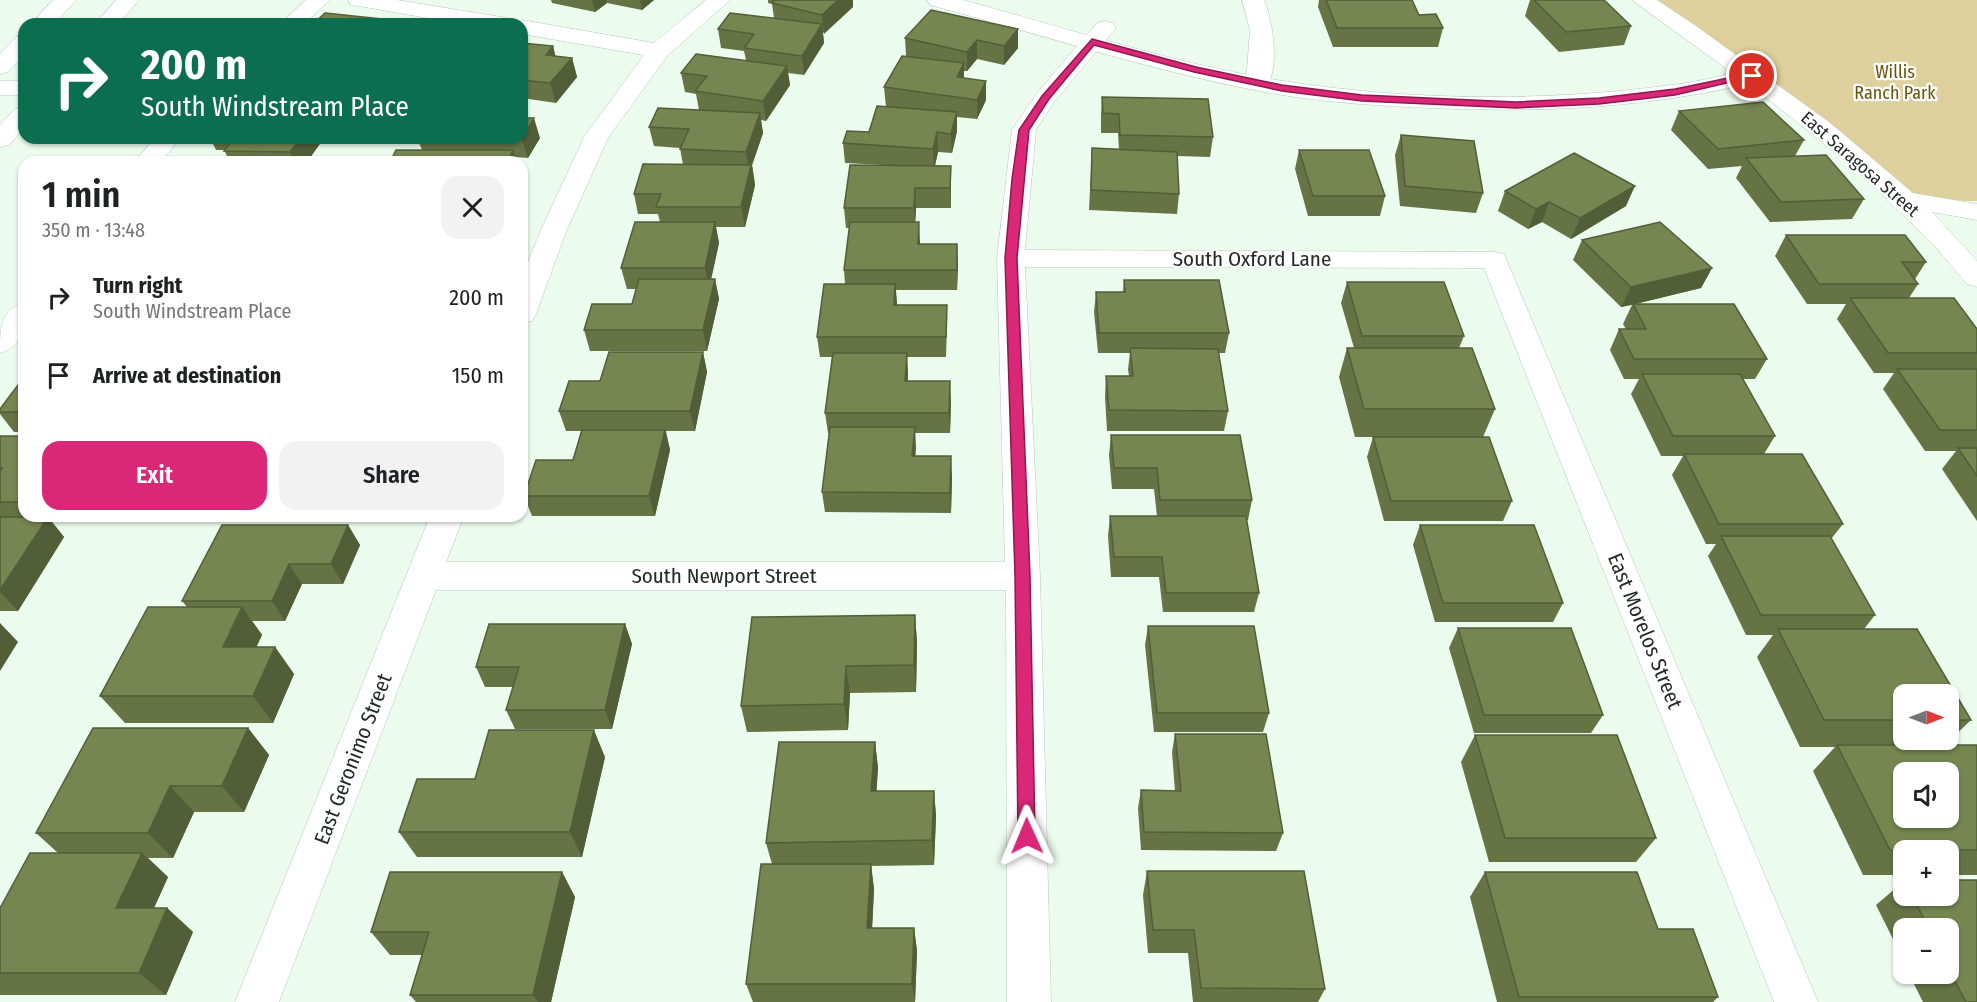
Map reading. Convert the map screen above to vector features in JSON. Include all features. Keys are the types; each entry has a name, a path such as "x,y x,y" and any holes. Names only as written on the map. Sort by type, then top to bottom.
{"street":[{"path":"48,18 65,0"},
{"path":"112,18 128,0"},
{"path":"298,18 319,0"},
{"path":"359,0 466,18"},
{"path":"528,298 553,232 596,137 659,51 719,0"},
{"path":"938,0 1098,35 1362,98 1516,105 1599,101 1675,92 1752,76"},
{"path":"997,0 1098,35"},
{"path":"1254,0 1261,16 1259,75"},
{"name":"East Saragosa Street","path":"1643,0 1826,130 1905,200 1977,278"},
{"path":"528,28 659,51"},
{"path":"1029,1002 1023,576 1011,258 1024,130 1045,98 1098,35"},
{"path":"0,67 18,48"},
{"path":"1259,75 1508,88 1585,84 1656,75 1731,61"},
{"path":"0,88 18,88"},
{"path":"0,140 18,120"},
{"path":"152,156 163,144"},
{"path":"1905,200 1949,191 1977,191"},
{"path":"1905,200 1977,212"},
{"name":"South Oxford Lane","path":"1011,258 1494,261"},
{"name":"East Morelos Street","path":"1494,261 1796,1002"},
{"path":"0,343 18,320"},
{"name":"East Geronimo Street","path":"258,1002 445,522"},
{"name":"South Newport Street","path":"424,576 1023,576"}],"green space":[{"name":"Willis Ranch Park","path":"1643,0 1977,0 1977,201 1905,200"}],"building":[{"path":"775,0 838,0 822,15 772,3"},
{"path":"1326,0 1412,0 1419,15 1436,14 1443,28 1337,28"},
{"path":"1534,0 1604,0 1631,26 1566,32"},
{"path":"931,10 1018,29 1004,46 977,40 967,52 905,38"},
{"path":"325,13 373,18 320,18"},
{"path":"730,13 822,24 802,56 744,48 754,34 718,29"},
{"path":"528,44 553,46 546,55 572,58 550,83 528,81"},
{"path":"696,54 787,66 763,101 695,91 707,76 681,73"},
{"path":"902,56 964,63 957,77 986,81 977,100 884,87"},
{"path":"1102,97 1208,99 1213,137 1120,135 1119,114 1103,113"},
{"path":"1763,102 1804,140 1718,149 1679,111"},
{"path":"877,106 957,112 951,134 937,132 933,149 843,143 847,131 869,132"},
{"path":"658,108 760,113 746,152 680,149 689,129 649,127"},
{"path":"528,118 534,118 528,128"},
{"path":"1401,135 1474,141 1483,193 1405,186"},
{"path":"229,144 296,144 290,152 224,151"},
{"path":"1092,148 1177,152 1179,194 1091,190"},
{"path":"396,150 513,150 510,156 393,156"},
{"path":"1299,150 1369,150 1385,196 1313,196"},
{"path":"1574,153 1635,186 1580,218 1549,202 1536,209 1505,191"},
{"path":"1826,155 1864,199 1781,202 1746,158"},
{"path":"643,164 751,165 741,207 656,207 661,194 634,194"},
{"path":"850,165 951,166 950,188 915,188 914,208 844,208"},
{"path":"635,222 715,222 705,268 621,268"},
{"path":"850,222 919,222 918,244 957,244 957,270 844,270"},
{"path":"1660,222 1712,268 1631,287 1582,240"},
{"path":"1786,235 1905,235 1926,262 1902,262 1918,284 1819,284"},
{"path":"639,279 715,279 703,330 584,330 592,304 632,304"},
{"path":"1124,280 1219,280 1229,333 1099,333 1096,292 1125,292"},
{"path":"1347,282 1444,282 1464,336 1362,336"},
{"path":"824,284 895,284 894,305 947,305 946,337 817,337"},
{"path":"1850,298 1954,298 1977,329 1977,353 1888,353"},
{"path":"1633,304 1734,304 1767,359 1634,359 1619,329 1646,329"},
{"path":"1130,348 1218,349 1228,411 1109,410 1106,376 1133,376"},
{"path":"1347,348 1472,348 1495,409 1364,409"},
{"path":"609,352 703,352 690,411 559,411 569,381 600,381"},
{"path":"833,353 907,353 905,381 950,381 949,413 825,413"},
{"path":"1897,369 1977,369 1977,430 1940,430"},
{"path":"1642,374 1740,374 1775,436 1673,436"},
{"path":"18,385 18,412 0,412"},
{"path":"830,427 915,427 912,456 951,456 950,493 822,492"},
{"path":"582,430 665,430 649,496 528,496 528,484 536,460 573,460"},
{"path":"1111,435 1240,435 1252,500 1160,500 1157,468 1114,468"},
{"path":"0,436 18,436 18,502 0,502 0,471 2,468 0,468"},
{"path":"1373,437 1489,437 1512,501 1391,501"},
{"path":"1958,448 1977,448 1977,476"},
{"path":"1684,454 1802,454 1843,524 1719,524"},
{"path":"1110,516 1246,516 1259,593 1166,593 1162,557 1114,557"},
{"path":"0,517 18,517 18,522 45,522 0,590"},
{"path":"222,525 348,525 331,564 289,564 272,601 182,601"},
{"path":"1420,525 1534,525 1563,603 1443,603"},
{"path":"1721,536 1830,536 1875,615 1761,615"},
{"path":"148,607 242,607 223,647 275,647 253,696 100,696"},
{"path":"915,615 914,665 846,666 844,704 741,706 752,617"},
{"path":"489,624 625,624 605,710 506,710 519,667 476,667"},
{"path":"1148,626 1254,626 1269,713 1157,713"},
{"path":"1458,628 1571,628 1603,715 1484,715"},
{"path":"1778,629 1917,629 1950,684 1893,684 1893,720 1824,720"},
{"path":"1959,700 1971,720 1959,720"},
{"path":"93,728 248,728 222,786 170,786 148,833 36,833"},
{"path":"489,730 594,730 570,832 399,832 417,779 475,779"},
{"path":"1175,734 1266,734 1283,833 1144,832 1141,790 1181,791"},
{"path":"1475,735 1617,735 1656,838 1505,838"},
{"path":"779,742 875,742 871,791 934,791 932,840 766,843"},
{"path":"1837,745 1893,745 1893,750 1959,750 1959,745 1977,745 1977,850 1959,850 1959,840 1893,840 1893,850 1890,850"},
{"path":"30,853 142,853 116,908 167,908 139,973 0,973 0,908"},
{"path":"761,864 871,864 867,928 914,928 912,984 746,984"},
{"path":"1147,871 1304,871 1325,989 1201,988 1194,930 1153,930"},
{"path":"390,872 562,872 533,995 410,995 429,932 371,932"},
{"path":"1485,872 1637,872 1658,929 1693,929 1718,997 1519,997"},
{"path":"1959,880 1977,880 1977,1002 1966,1002 1956,984 1959,984 1959,918 1924,918 1917,906 1959,906"}],"route":[{"path":"1027,836 1023,576 1011,258 1017,179 1024,130 1045,98 1092,42 1194,69 1282,88 1362,98 1516,105 1599,101 1675,92 1752,76"}]}
